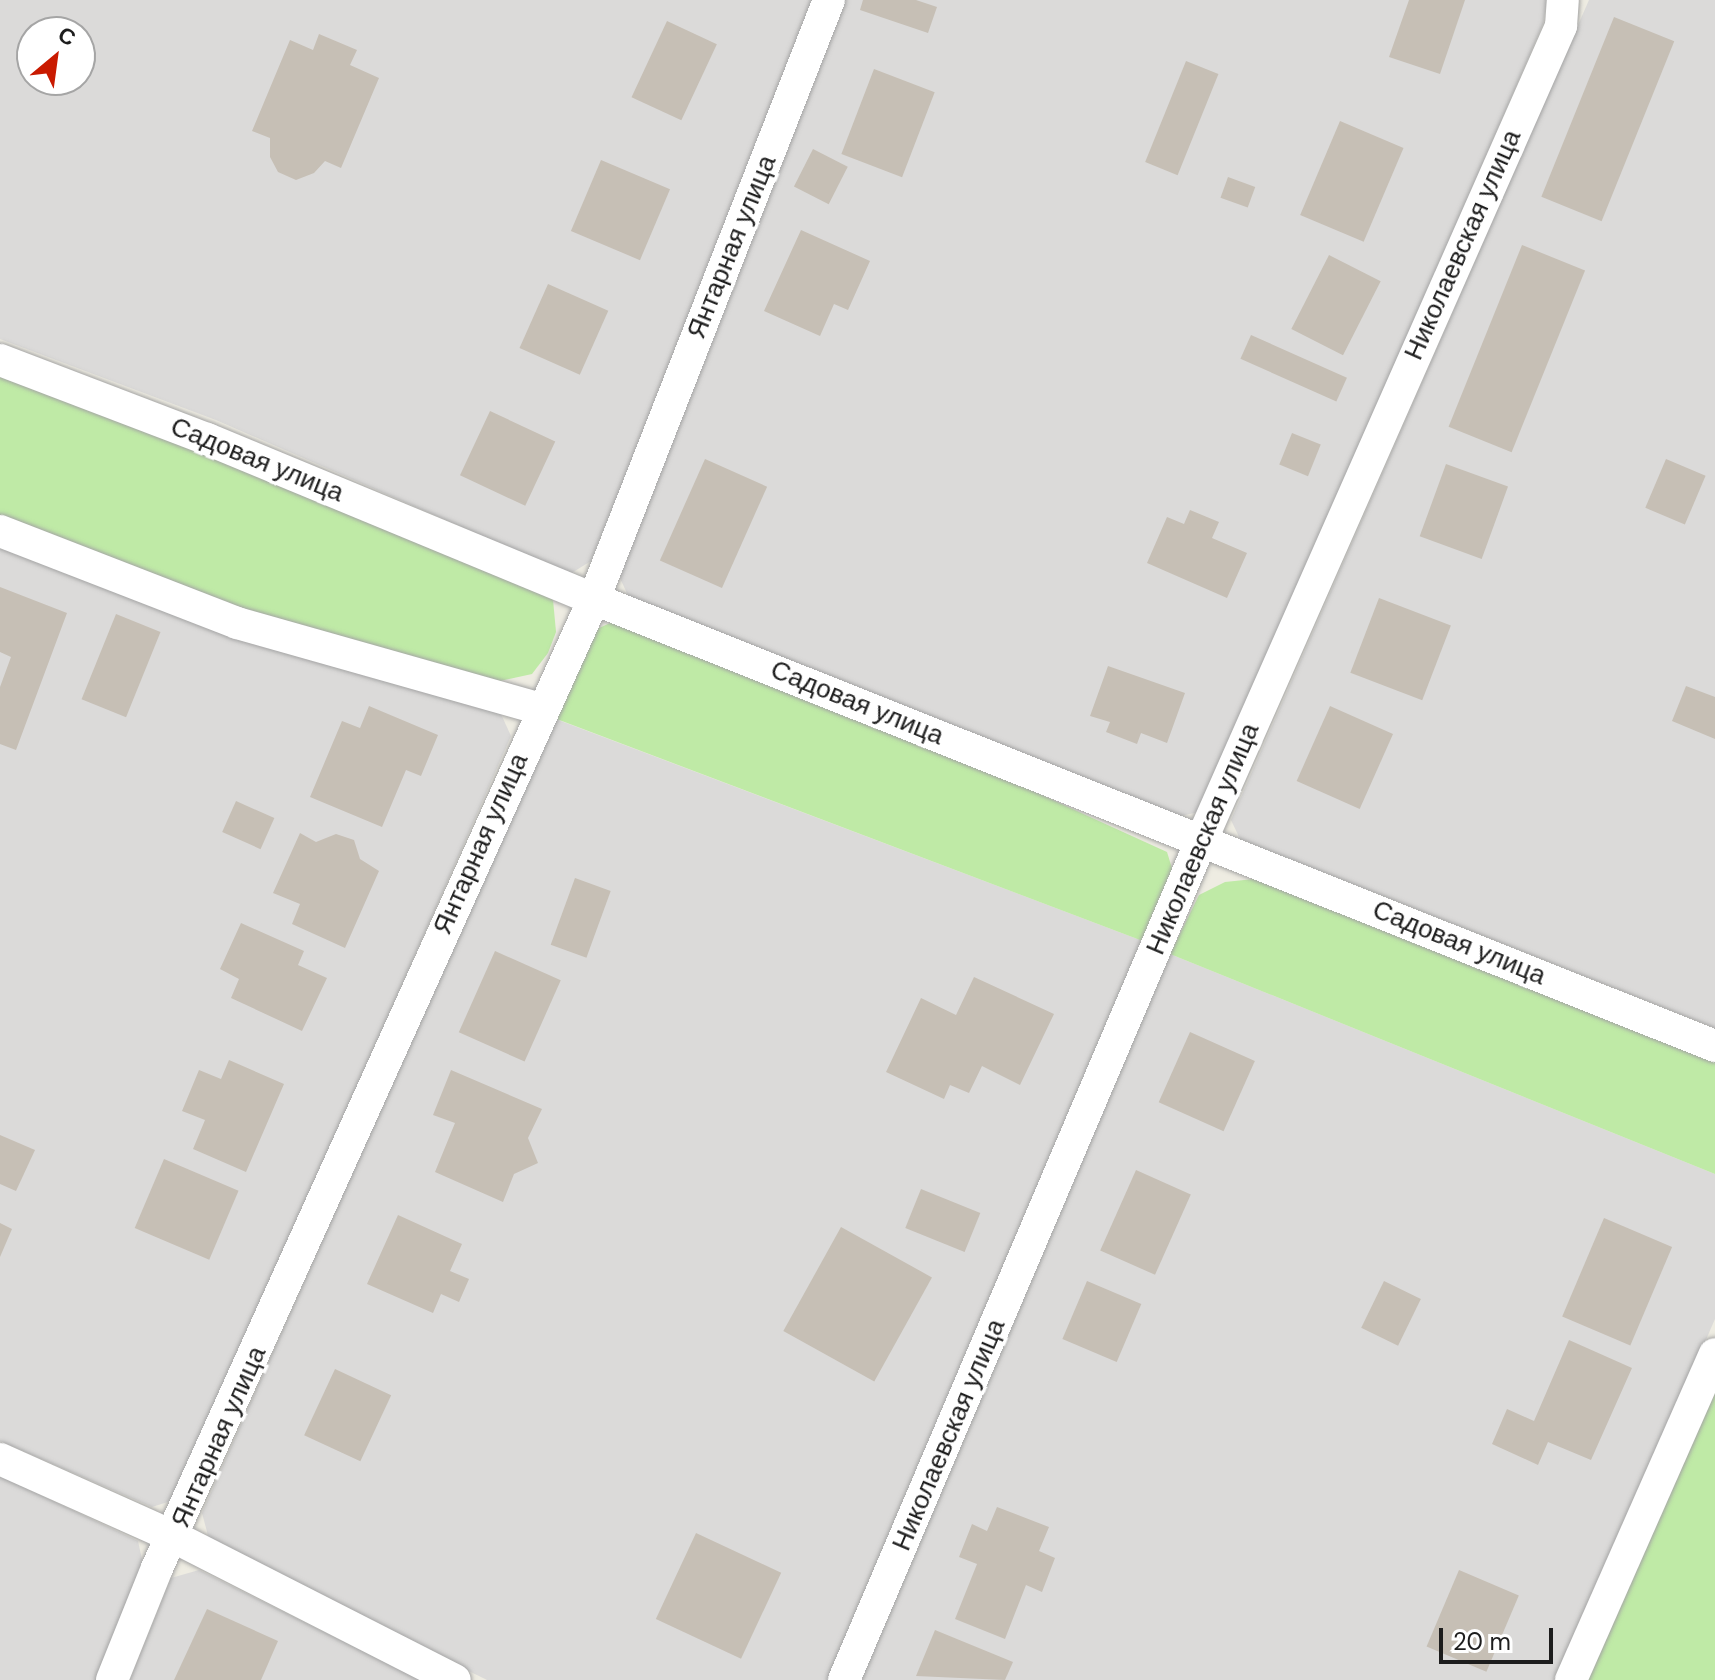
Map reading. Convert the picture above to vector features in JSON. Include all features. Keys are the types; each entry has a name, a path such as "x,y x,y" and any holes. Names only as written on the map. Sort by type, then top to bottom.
{"street":[{"name":"Янтарная улица","path":"112,1680 540,709 594,599 829,0"},
{"name":"Николаевская улица","path":"844,1680 1202,839 1561,26 1563,0"},
{"name":"Садовая улица","path":"0,360 207,439 594,599 1715,1046"},
{"path":"0,531 237,623 540,709"},
{"path":"1571,1680 1715,1354"},
{"path":"0,1459 174,1537 455,1680"}],"shaded area":[{"path":"0,0 819,0 591,561 570,574 216,420 0,339"},
{"path":"844,0 1547,0 1543,24 1203,811 1181,816 629,598 616,569"},
{"path":"1589,0 1715,0 1715,1028 1240,839 1231,820"},
{"path":"0,541 500,712 511,736 177,1499 152,1507 0,1441"},
{"path":"553,718 1148,943 831,1680 487,1680 210,1543 202,1513"},
{"path":"1170,954 1715,1174 1715,1319 1558,1680 860,1680"},
{"path":"0,1476 138,1541 143,1564 96,1680 0,1680"},
{"path":"199,1570 421,1680 130,1680 171,1578"}],"green space":[{"path":"0,373 505,573 553,600 556,632 548,653 532,674 500,681 458,675 242,608 0,515"},
{"path":"619,619 945,751 1167,852 1175,878 1148,943 554,718 588,633"},
{"path":"1254,879 1715,1060 1715,1174 1170,954 1199,895 1225,882"},
{"path":"1715,1383 1715,1680 1580,1680"}],"building":[{"path":"863,0 916,0 937,7 928,33 860,10"},
{"path":"1409,0 1465,0 1440,74 1389,57"},
{"path":"1614,17 1674,41 1602,221 1541,197"},
{"path":"667,21 717,44 681,120 632,97"},
{"path":"319,34 357,50 350,65 379,78 341,168 325,161 314,173 296,180 278,172 270,157 270,138 252,131 290,40 313,50"},
{"path":"1186,61 1218,74 1178,175 1145,162"},
{"path":"874,69 935,92 902,177 841,154"},
{"path":"1340,121 1404,148 1364,242 1300,215"},
{"path":"813,149 848,167 829,204 794,186"},
{"path":"601,160 670,189 640,260 571,231"},
{"path":"1228,177 1255,187 1248,208 1220,198"},
{"path":"801,230 870,261 848,310 834,304 820,336 764,311"},
{"path":"1522,245 1585,270 1512,452 1449,427"},
{"path":"1329,255 1381,281 1343,355 1291,329"},
{"path":"548,284 608,311 580,375 520,348"},
{"path":"1251,335 1347,378 1336,401 1240,359"},
{"path":"490,411 555,441 525,506 460,475"},
{"path":"1292,433 1321,445 1308,476 1279,465"},
{"path":"705,459 767,487 722,588 660,560"},
{"path":"1666,459 1706,476 1685,525 1645,508"},
{"path":"1446,464 1508,487 1482,559 1420,536"},
{"path":"1190,510 1219,522 1212,538 1247,553 1227,598 1147,563 1167,517 1184,524"},
{"path":"0,587 67,613 16,750 0,744 0,687 11,657 0,652"},
{"path":"1379,598 1451,626 1422,700 1350,673"},
{"path":"116,614 161,632 126,717 82,699"},
{"path":"1108,666 1185,693 1167,743 1141,733 1137,744 1106,732 1110,722 1090,716"},
{"path":"1686,686 1715,697 1715,739 1672,721"},
{"path":"369,706 438,735 421,776 406,770 382,827 310,797 342,721 360,728"},
{"path":"1330,706 1393,734 1360,809 1297,781"},
{"path":"236,801 274,818 261,849 222,832"},
{"path":"300,833 316,842 336,834 354,840 360,859 379,871 345,948 292,924 300,904 273,893"},
{"path":"575,878 611,891 586,958 551,945"},
{"path":"241,923 304,951 298,965 327,978 302,1031 231,998 239,979 220,969"},
{"path":"495,951 561,980 525,1062 459,1032"},
{"path":"974,977 1054,1014 1020,1085 982,1066 969,1093 950,1085 944,1099 886,1072 921,998 956,1015"},
{"path":"1190,1032 1255,1061 1224,1131 1159,1102"},
{"path":"229,1060 284,1084 246,1172 193,1149 205,1120 182,1111 199,1070 221,1079"},
{"path":"451,1070 542,1109 528,1138 538,1163 514,1174 503,1202 435,1172 455,1123 433,1115"},
{"path":"0,1135 35,1150 16,1191 0,1184"},
{"path":"164,1159 239,1191 209,1260 135,1228"},
{"path":"1136,1170 1191,1194 1155,1275 1100,1250"},
{"path":"921,1189 980,1213 965,1252 905,1228"},
{"path":"398,1215 462,1244 450,1271 469,1279 459,1302 441,1294 433,1313 367,1284"},
{"path":"1604,1218 1672,1247 1630,1345 1562,1316"},
{"path":"0,1223 12,1229 0,1257"},
{"path":"841,1227 932,1277 874,1381 783,1331"},
{"path":"1087,1281 1141,1304 1117,1362 1062,1339"},
{"path":"1384,1281 1421,1299 1398,1346 1361,1328"},
{"path":"1569,1340 1632,1368 1591,1460 1548,1442 1538,1465 1492,1444 1507,1409 1534,1421"},
{"path":"335,1369 391,1395 360,1461 304,1435"},
{"path":"997,1507 1049,1527 1039,1551 1055,1558 1042,1592 1026,1585 1005,1639 955,1619 977,1564 959,1557 972,1524 987,1531"},
{"path":"696,1533 781,1573 741,1659 656,1619"},
{"path":"1459,1570 1519,1595 1486,1672 1427,1646"},
{"path":"207,1609 278,1641 261,1680 174,1680"},
{"path":"935,1630 1013,1662 1005,1680 916,1676"}]}
